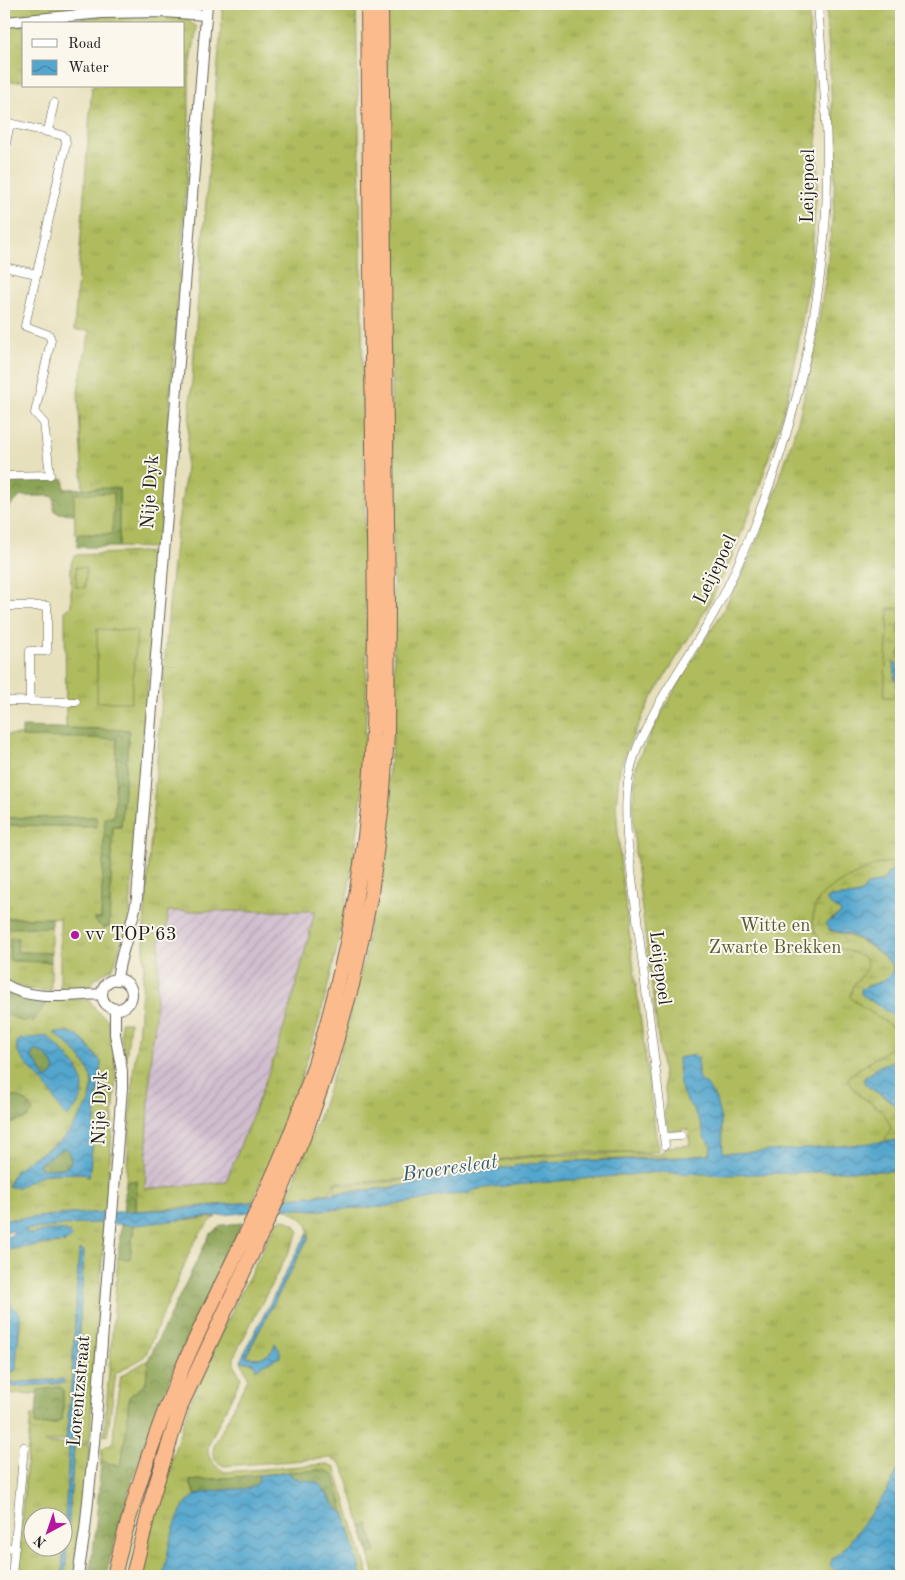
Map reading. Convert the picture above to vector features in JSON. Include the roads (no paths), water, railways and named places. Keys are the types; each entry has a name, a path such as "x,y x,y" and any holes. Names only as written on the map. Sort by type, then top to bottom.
{"highway":[{"path":"114,1576 136,1498 166,1410 186,1362 264,1198 294,1126 313,1069 339,977 354,911 363,856 371,775 375,622 368,4"},
{"path":"133,1576 153,1494 182,1403 279,1196 307,1128 332,1059 352,985 370,894 382,804 387,734 388,608 381,4"}],"street":[{"name":"Nije Dyk","path":"117,980 137,898 207,4"},
{"name":"Leijepoel","path":"681,1136 665,1141 627,837 627,788 631,766 650,721 675,676 713,615 742,556 760,511 782,446 799,386 816,298 826,216 826,130 818,4"},
{"path":"4,22 102,13 163,12 206,15"},
{"path":"48,131 54,103"},
{"path":"4,153 7,123 48,131 65,137 66,143 25,326 49,335 51,340 35,413 44,422 50,475 4,476"},
{"path":"4,267 37,274"},
{"path":"4,606 47,606 46,651 30,651 30,701"},
{"path":"4,701 76,702"},
{"path":"117,980 127,984 132,996 126,1006 115,1009 105,1004 102,994 106,984 117,980"},
{"path":"4,984 15,990 31,994 56,996 102,994"},
{"name":"Nije Dyk","path":"113,1208 122,1080 115,1034 115,1009"},
{"name":"Lorentzstraat","path":"78,1576 94,1443 113,1208"},
{"path":"12,1576 24,1447"},
{"path":"4,1547 15,1548"}],"water":[{"path":"894,662 899,668 898,674 900,674 901,667 900,687 896,687 899,676 897,676 895,681"},
{"path":"901,870 901,1021 861,994 861,989 883,981 893,971 893,966 868,944 850,935 833,931 825,924 841,913 828,903 827,899 861,893 867,885 882,882 891,871"},
{"path":"68,1032 78,1036 101,1062 89,1177 84,1173 44,1174 18,1187 11,1187 8,1186 16,1171 29,1160 62,1140 89,1103 92,1081 89,1072 78,1055 54,1033","holes":["66,1148 71,1161 64,1168 43,1169 37,1165 61,1149"]},
{"path":"47,1036 66,1054 80,1074 83,1084 82,1094 77,1105 67,1117 47,1087 27,1065 17,1050 17,1042 21,1039","holes":["36,1050 48,1057 55,1069 52,1075 47,1078 44,1077 39,1066 32,1058 32,1053"]},
{"path":"695,1055 698,1058 698,1076 707,1085 716,1100 721,1120 723,1152 819,1148 901,1140 901,1174 892,1171 727,1175 659,1172 482,1188 466,1194 447,1195 383,1207 317,1210 284,1208 137,1225 89,1223 24,1230 29,1234 63,1230 72,1236 65,1242 4,1250 4,1237 10,1236 15,1231 4,1232 4,1220 72,1214 182,1209 391,1188 541,1162 659,1159 706,1155 710,1153 711,1145 705,1139 700,1121 683,1094 679,1080 678,1058"},
{"path":"901,1058 901,1116 889,1099 871,1088 863,1080 877,1067"},
{"path":"309,1234 246,1356 264,1357 271,1352 275,1343 280,1351 280,1357 256,1369 253,1363 241,1361 242,1357 298,1249"},
{"path":"79,1250 84,1251 72,1441 66,1440 72,1375"},
{"path":"4,1278 7,1282 11,1306 20,1314 16,1370 9,1376 8,1382 63,1379 64,1383 16,1387 8,1386 4,1382 3,1347 8,1324 4,1312 6,1301"},
{"path":"69,1447 74,1447 70,1508 66,1508"},
{"path":"901,1463 901,1544 895,1554 901,1560 901,1573 891,1571 882,1576 836,1576 837,1572 830,1565 833,1558 845,1548 888,1490"},
{"path":"289,1472 296,1479 316,1482 335,1506 345,1515 362,1576 163,1576 170,1542 178,1518 190,1499 205,1492 250,1488 255,1486 259,1480 259,1475"},
{"path":"63,1558 66,1558 65,1576 62,1576"}],"place":[{"name":"vv TOP'63","path":"75,935"}],"park label":[{"name":"Witte en Zwarte Brekken","path":"775,937"}],"water label":[{"name":"Broeresleat","path":"450,1169"}]}
